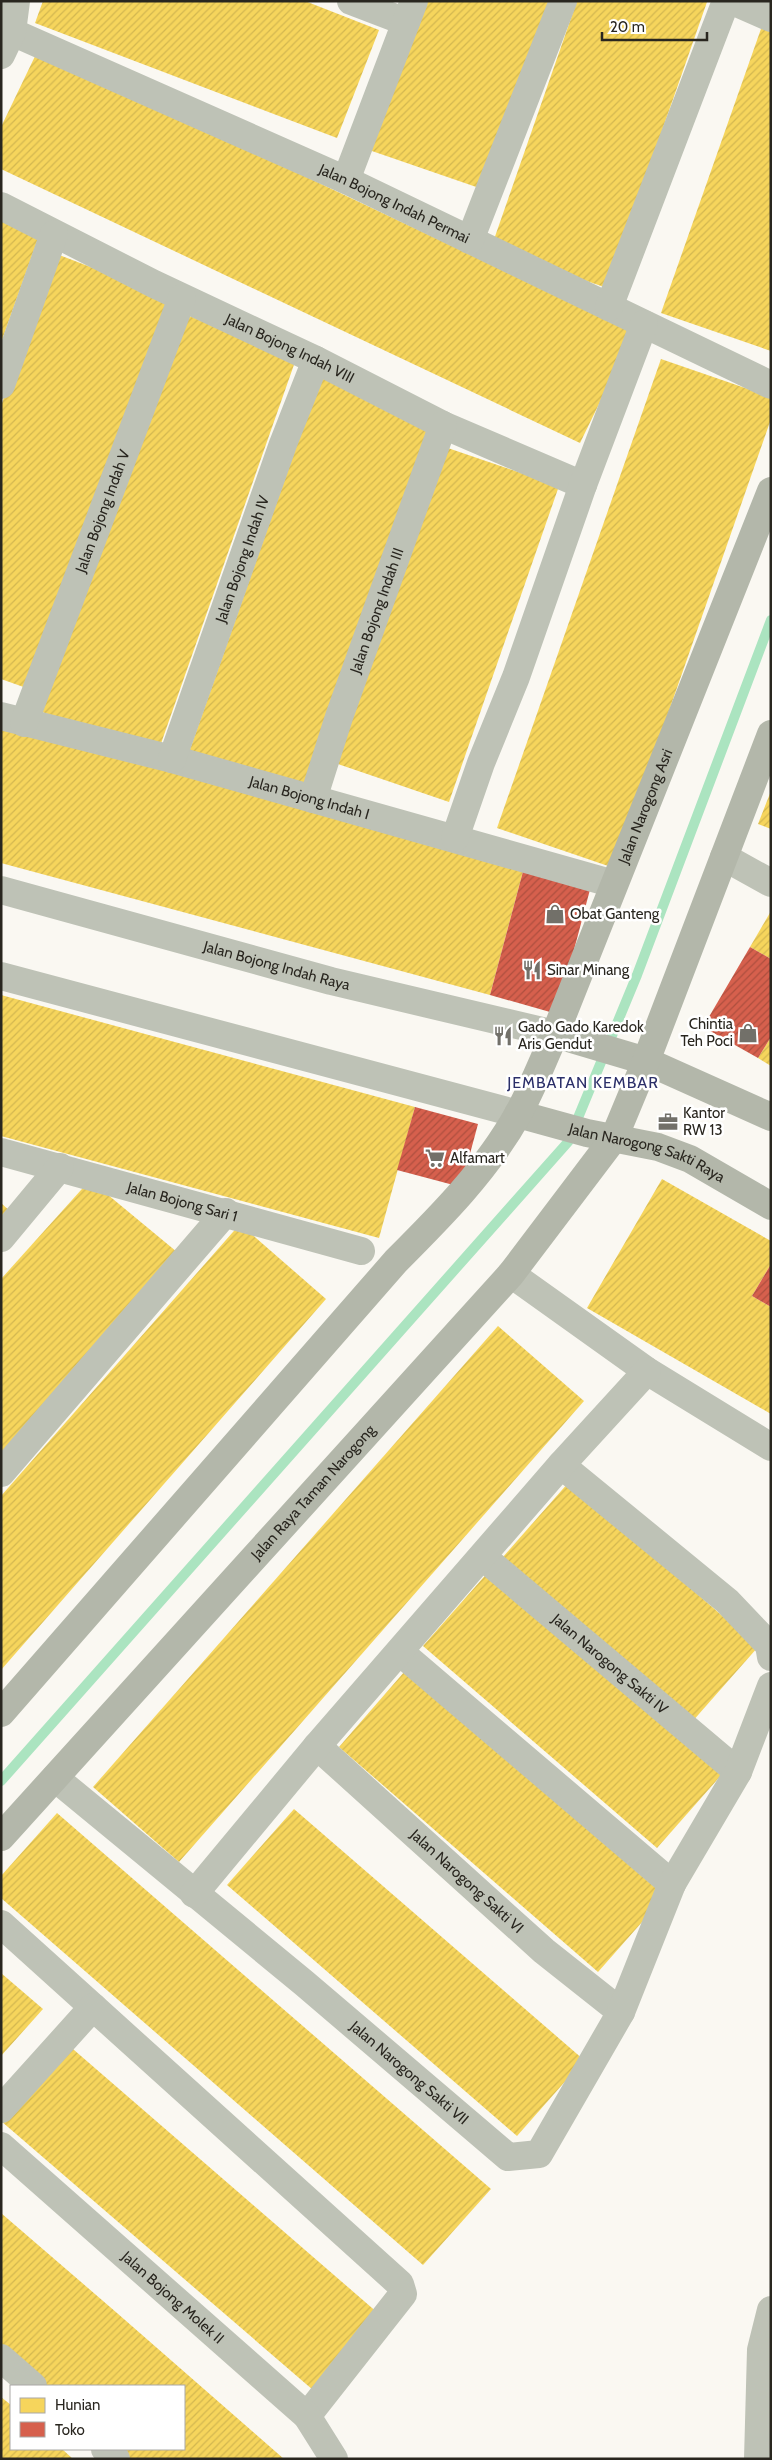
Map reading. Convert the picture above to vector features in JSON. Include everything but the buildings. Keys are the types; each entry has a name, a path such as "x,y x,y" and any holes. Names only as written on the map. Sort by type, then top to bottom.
{"street":[{"path":"6,44 16,1"},
{"path":"346,180 410,12 351,1"},
{"path":"470,240 563,1"},
{"path":"609,307 726,1"},
{"path":"732,1 771,18"},
{"name":"Jalan Bojong Indah Permai","path":"6,44 346,180 771,385"},
{"name":"Jalan Bojong Indah VIII","path":"1,206 182,298 316,360 443,425 583,485"},
{"path":"1,385 54,234"},
{"name":"Jalan Bojong Indah V","path":"12,720 182,298"},
{"path":"455,838 481,763 516,677 583,485 644,324"},
{"name":"Jalan Bojong Indah IV","path":"172,759 283,444 316,360"},
{"name":"Jalan Bojong Indah III","path":"314,799 339,717 443,425"},
{"name":"Jalan Narogong Asri","path":"566,1037 614,884 771,491"},
{"name":"Jalan Bojong Indah I","path":"12,720 172,759 614,884"},
{"path":"614,1138 634,1058 724,857 771,734"},
{"path":"724,857 771,883"},
{"name":"Jalan Bojong Indah Raya","path":"1,890 331,981 566,1037"},
{"path":"1,976 530,1118"},
{"path":"1,1713 396,1261 444,1213 493,1152 530,1118 566,1037 634,1058 771,1117"},
{"name":"Jalan Narogong Sakti Raya","path":"530,1118 586,1133 658,1147 690,1159 771,1206"},
{"name":"Jalan Raya Taman Narogong","path":"1,1837 511,1274 614,1138"},
{"name":"Jalan Bojong Sari 1","path":"1,1152 226,1212 361,1251"},
{"path":"1,1238 60,1167"},
{"path":"1,1473 226,1212"},
{"path":"511,1274 647,1371 771,1447"},
{"path":"194,1894 317,1746 483,1558 561,1465 647,1371"},
{"path":"561,1465 727,1601 769,1645 771,1657"},
{"name":"Jalan Narogong Sakti IV","path":"483,1558 738,1772"},
{"path":"400,1652 672,1884"},
{"name":"Jalan Narogong Sakti VII","path":"55,1778 304,1983 508,2157 539,2154 621,2012 672,1884 738,1772 771,1686"},
{"name":"Jalan Narogong Sakti VI","path":"317,1746 544,1951 621,2012"},
{"path":"1,1924 400,2284 403,2294 307,2416"},
{"path":"1,2109 93,2007"},
{"name":"Jalan Bojong Molek II","path":"1,2146 307,2416 334,2459"},
{"path":"758,2459 762,2350 771,2310"},
{"path":"1,2358 33,2385"},
{"path":"106,2450 116,2459"}],"waterway":[{"path":"1,1781 568,1142 637,975 771,620"}],"place":[{"name":"Obat Ganteng","path":"555,914"},
{"name":"Sinar Minang","path":"532,970"},
{"name":"Chintia Teh Poci","path":"748,1033"},
{"name":"Gado Gado Karedok Aris Gendut","path":"503,1036"},
{"name":"Kantor RW 13","path":"668,1122"},
{"name":"Alfamart","path":"435,1158"}],"district":[{"name":"JEMBATAN KEMBAR","path":"583,1082"}]}
